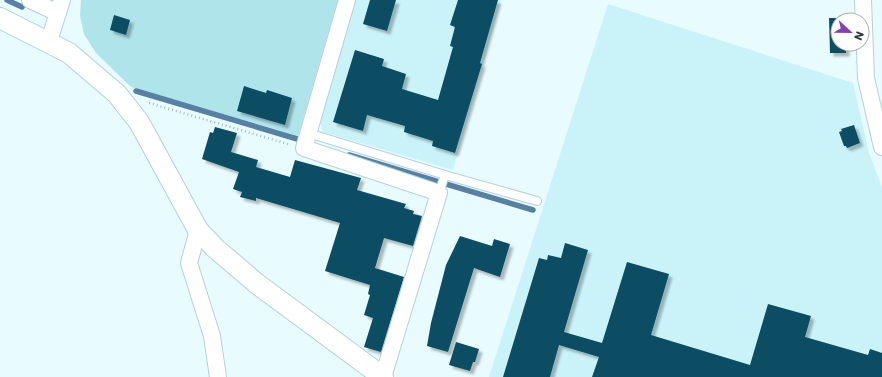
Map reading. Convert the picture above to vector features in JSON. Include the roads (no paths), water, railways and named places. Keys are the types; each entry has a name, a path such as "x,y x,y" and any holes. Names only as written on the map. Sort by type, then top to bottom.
{"street":[{"path":"30,0 60,6 48,44"},
{"path":"0,18 48,44 69,53 117,94 140,122 198,230 215,248 256,283 383,377 442,183 306,141 347,0"},
{"path":"863,0 866,78 882,147"},
{"path":"198,230 189,263 212,336 218,377"}],"lane":[{"path":"442,183 536,201"}],"waterway":[{"path":"7,0 22,7"},
{"path":"136,91 304,141"},
{"path":"349,155 533,210"}]}
